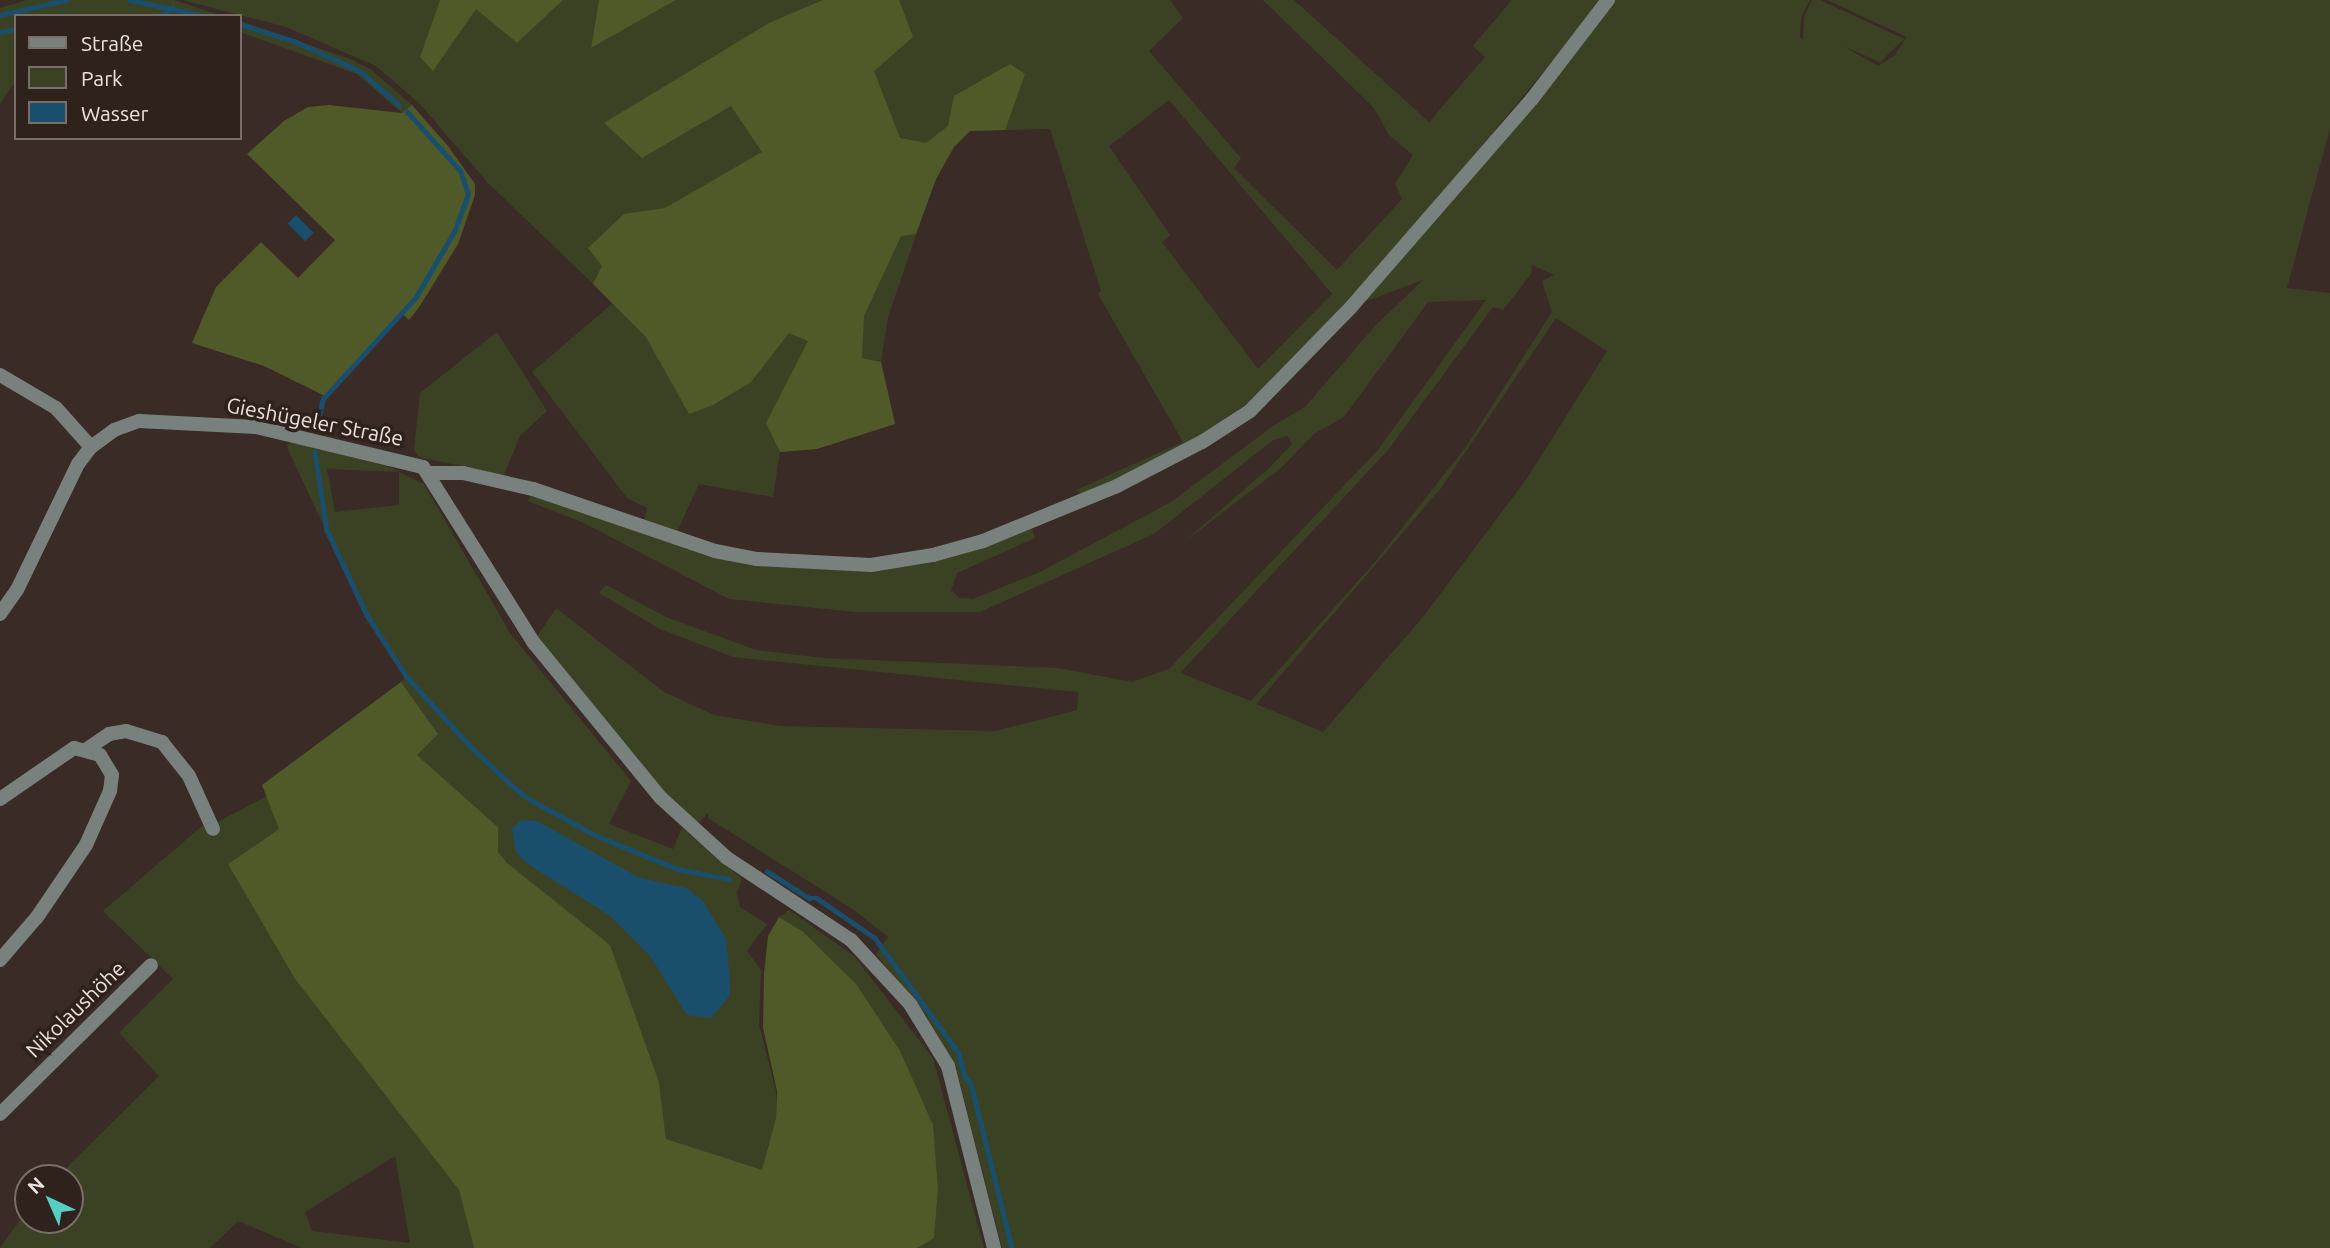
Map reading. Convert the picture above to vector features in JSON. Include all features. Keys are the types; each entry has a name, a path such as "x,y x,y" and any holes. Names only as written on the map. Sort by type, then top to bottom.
{"street":[{"path":"427,470 463,473 533,489 694,544 757,559 871,565 933,555 1016,528 1117,486 1202,442 1250,411 1352,306 1540,89 1608,0"},
{"path":"0,375 55,408 91,447"},
{"name":"Gieshügeler Straße","path":"0,614 17,590 78,464 91,447 114,430 139,421 244,426 409,461 427,470"},
{"path":"427,470 534,643 661,799 727,858 851,940 910,1004 948,1066 994,1248"},
{"path":"0,799 64,752 87,749 109,734 127,731 162,742 189,776 212,829"},
{"path":"0,960 37,918 86,845 110,791 109,766 87,749"},
{"name":"Nikolaushöhe","path":"0,1114 151,965"}],"green space":[{"path":"27,0 174,0 216,14 14,14 14,83 0,104 0,8"},
{"path":"183,0 440,0 420,57 476,8 517,43 563,0 599,0 591,48 676,0 1170,0 1183,18 1149,51 1241,158 1234,168 1337,270 1402,199 1395,184 1413,155 1389,135 1374,108 1263,0 1294,0 1429,122 1485,57 1473,46 1512,0 1603,0 1404,239 1245,412 1161,461 1082,494 1076,490 1183,442 1098,294 1101,291 1050,129 969,131 954,146 935,180 888,317 881,362 895,424 815,449 780,452 773,497 699,484 676,534 644,521 647,508 627,498 532,372 613,303 488,183 420,104 376,66 286,27","holes":["1169,100 1332,294 1258,369 1162,242 1170,235 1109,146"]},
{"path":"440,0 563,0 517,43 476,9 433,71 420,57"},
{"path":"599,0 676,0 591,48"},
{"path":"823,0 899,0 913,37 874,71 900,138 926,143 948,126 954,96 1010,64 1025,74 1005,130 970,131 954,147 936,179 916,234 901,236 864,316 862,358 881,362 895,424 817,449 780,452 766,423 808,341 789,333 751,382 713,405 689,414 646,337 593,284 602,266 588,248 624,214 665,208 762,152 731,106 642,158 604,123 769,23"},
{"path":"1613,0 1810,0 1801,18 1800,37 1803,40 1804,17 1812,0 1820,0 1904,39 1880,62 1843,46 1878,66 1894,56 1907,37 1827,0 2330,0 2330,128 2287,288 2330,293 2330,1248 1002,1248 956,1067 926,1015 876,954 888,937 854,910 708,818 709,812 696,825 665,797 537,637 556,608 664,692 714,715 780,726 996,731 1077,710 1078,692 733,657 660,629 599,593 606,585 666,617 756,650 824,658 1058,668 1132,682 1169,669 1378,450 1486,300 1428,302 1344,417 1314,434 1281,468 1184,542 1268,469 1292,444 1287,436 1273,440 1154,534 980,612 855,612 729,599 584,523 528,501 530,496 570,505 677,544 862,569 1031,526 1035,538 957,573 951,590 959,598 973,599 1040,572 1171,502 1273,426 1305,407 1375,326 1423,280 1358,304","holes":["1532,265 1554,275 1542,281 1552,312 1466,447 1375,562 1251,701 1180,673 1388,450 1493,307 1503,310 1531,274","1556,318 1607,351 1528,477 1423,617 1323,732 1256,704 1441,488"]},
{"path":"242,22 350,59 370,69 412,105 402,113 357,74 242,33"},
{"path":"329,105 402,113 412,105 448,146 475,184 475,195 458,244 420,306 409,320 401,313 325,396 264,366 192,343 216,287 261,242 298,278 335,240 247,154 284,121 308,107"},
{"path":"497,332 547,411 520,436 504,475 419,457 414,450 420,393"},
{"path":"294,442 387,466 424,484 510,633 631,781 609,824 673,849 682,828 742,879 737,893 740,907 767,924 747,951 761,970 759,1024 776,1091 776,1118 762,1171 666,1139 659,1082 610,946 507,863 498,852 498,827 417,755 437,733 401,682 407,676 366,615 287,445","holes":["327,469 399,472 399,505 335,512"]},
{"path":"401,682 438,734 417,755 498,827 498,852 507,863 610,945 659,1082 666,1139 762,1170 776,1118 777,1091 763,1028 764,974 768,936 779,917 802,931 856,984 900,1051 933,1125 938,1190 934,1238 917,1248 474,1248 459,1190 295,979 228,864 279,829 262,785"},
{"path":"267,796 279,829 228,864 295,979 459,1190 474,1248 302,1248 238,1221 210,1248 0,1248 14,1228 14,1234 84,1234 84,1164 70,1164 159,1076 119,1033 173,979 103,911 209,820 212,825","holes":["395,1156 410,1243 312,1231 305,1212"]},
{"path":"789,910 854,956 933,1058 984,1248 917,1248 934,1237 938,1190 802,931 779,917"}],"water":[{"path":"296,215 314,233 305,241 288,223"},
{"path":"521,820 537,821 640,878 686,888 703,901 726,939 729,970 730,995 711,1018 687,1015 651,957 609,915 528,864 516,852 512,829"}],"waterway":[{"path":"0,15 66,0"},
{"path":"130,0 196,14"},
{"path":"164,14 172,8"},
{"path":"242,25 294,41 360,71 399,105"},
{"path":"0,32 14,29"},
{"path":"316,429 323,399 416,297 455,230 468,194 460,171 407,112"},
{"path":"315,452 327,530 367,615 407,677 473,749 524,796 595,835 678,869 729,879"},
{"path":"767,871 809,898 817,898 875,938 959,1053 965,1077 971,1083 1012,1248"}]}
